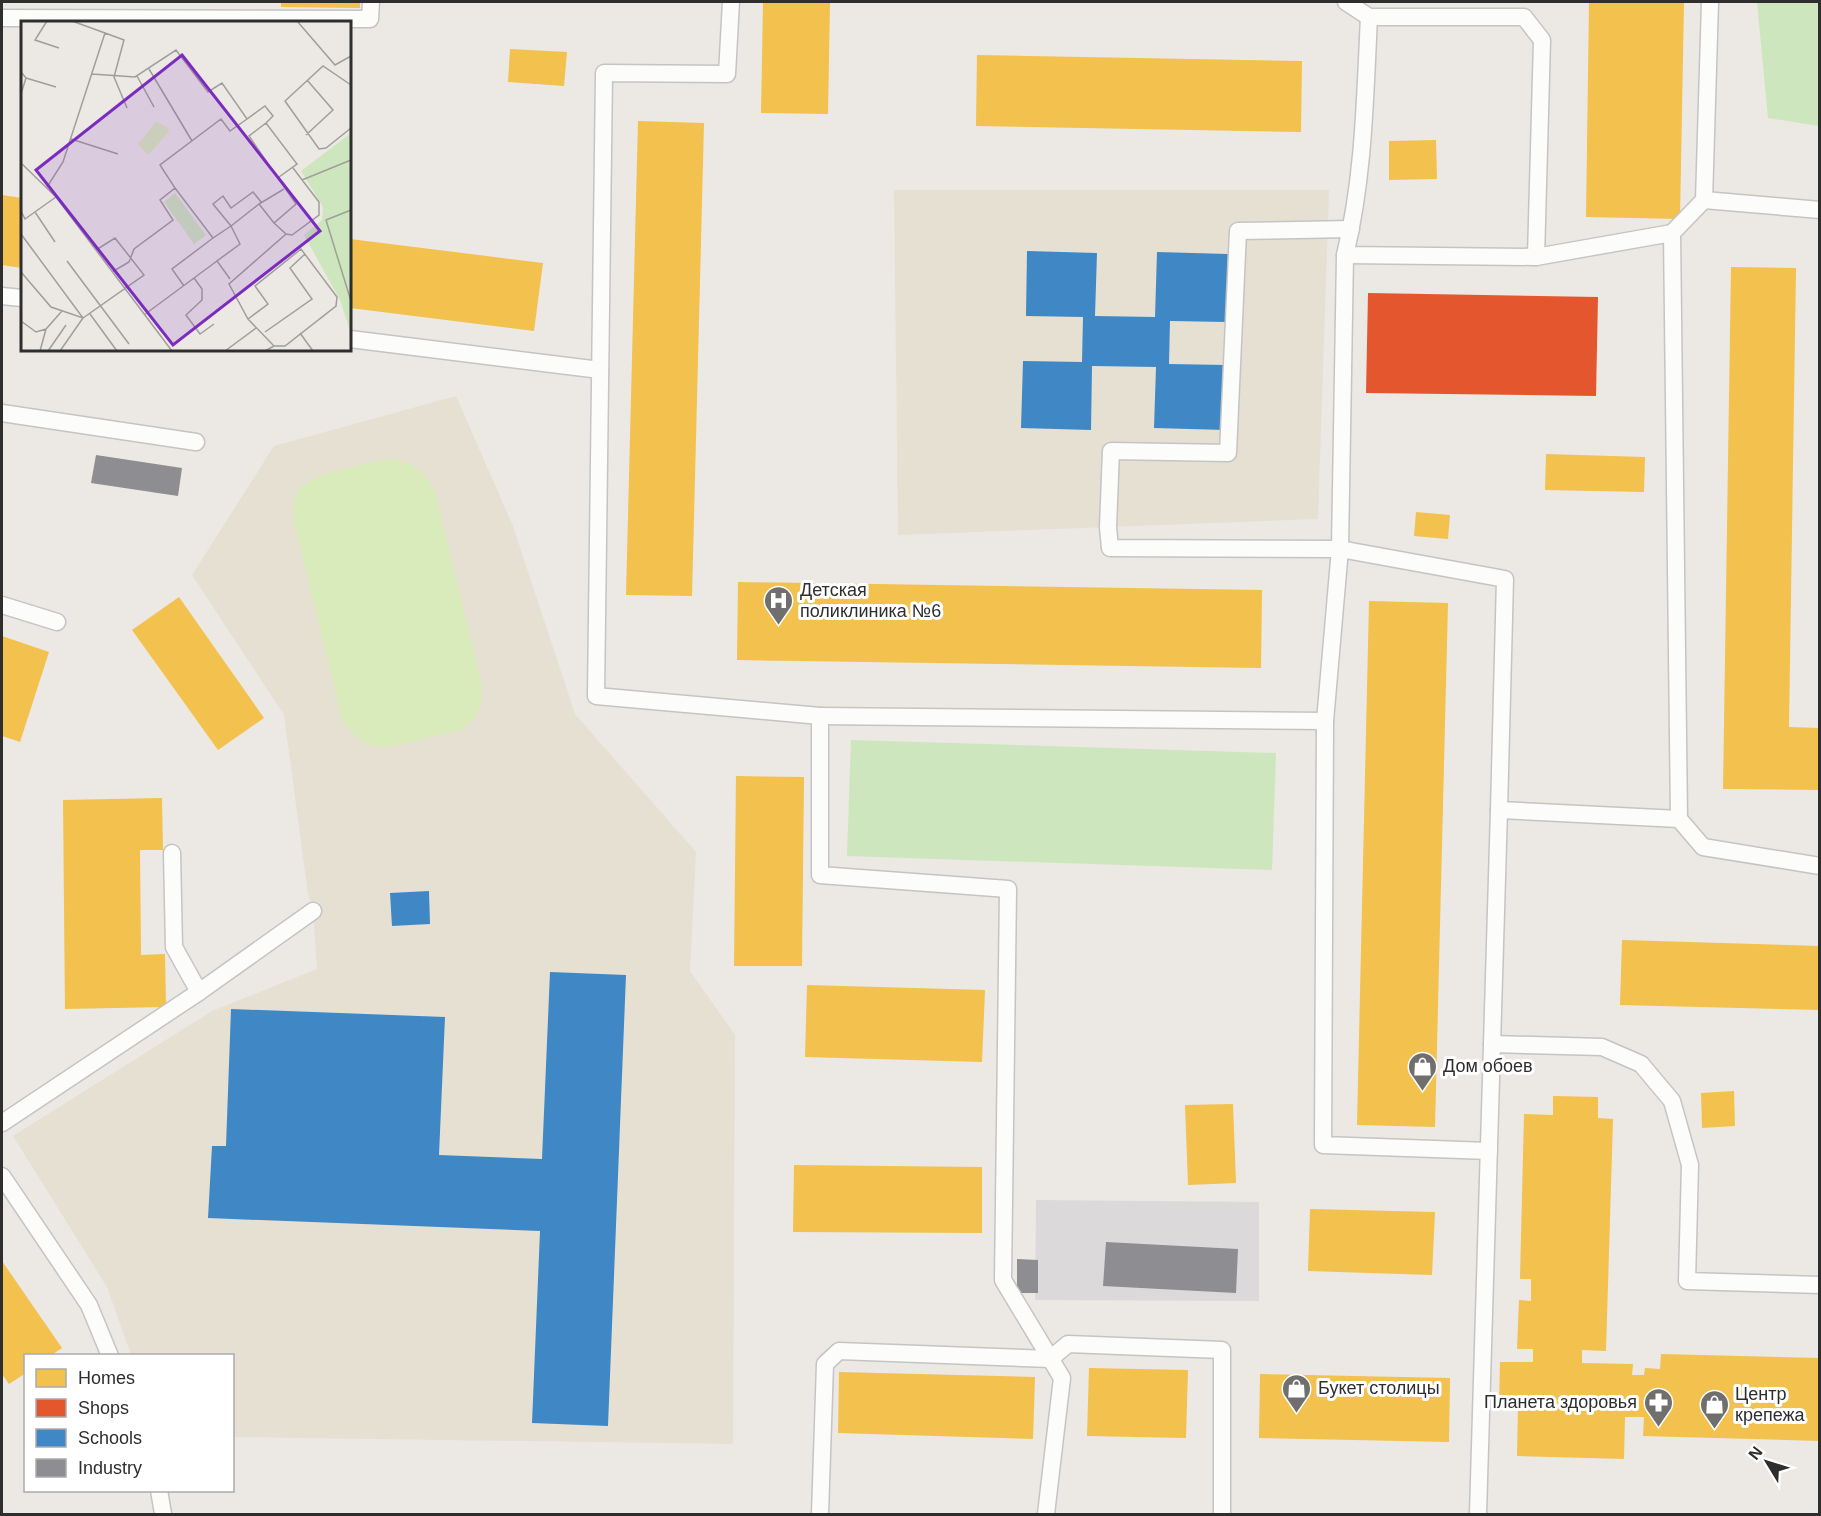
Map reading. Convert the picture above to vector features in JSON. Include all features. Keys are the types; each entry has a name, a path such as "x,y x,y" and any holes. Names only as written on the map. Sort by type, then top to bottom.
{"lane":[{"path":"2,18 370,19 371,2"},
{"path":"731,2 727,74 604,73 596,696 820,716 1325,721"},
{"path":"1346,2 1369,17 1524,17 1542,40 1536,256"},
{"path":"1345,255 1536,256 1672,233 1704,200 1710,2"},
{"path":"1369,17 1361,170 1345,255 1340,549 1325,721 1323,1145 1489,1151"},
{"path":"1704,200 1820,210"},
{"path":"1351,229 1238,231 1228,453 1111,451 1108,527 1110,548 1340,549 1505,579 1478,1515"},
{"path":"1672,233 1679,819 1703,847 1820,866"},
{"path":"2,296 21,298"},
{"path":"351,339 600,370"},
{"path":"2,413 196,442"},
{"path":"2,605 57,622"},
{"path":"820,716 820,874 1008,889 1003,1280 1062,1378 1046,1515"},
{"path":"1499,810 1679,819"},
{"path":"172,853 174,947 199,992"},
{"path":"2,1123 199,992 313,911"},
{"path":"1492,1044 1602,1047 1641,1064 1672,1101 1690,1165 1687,1281 1820,1285"},
{"path":"2,1176 88,1305 109,1354"},
{"path":"820,1515 825,1364 839,1351 1050,1359 1068,1344 1222,1350 1222,1515"},
{"path":"159,1492 163,1515"}],"shaded area":[{"path":"894,190 1329,190 1318,519 898,535"},
{"path":"456,396 513,526 575,714 696,852 690,971 735,1035 733,1444 234,1437 234,1354 131,1354 107,1287 13,1136 212,1011 317,969 313,911 308,894 284,715 192,575 274,446"},
{"path":"1036,1200 1259,1202 1259,1301 1035,1300"}],"green space":[{"path":"1757,2 1819,2 1819,126 1768,118"},
{"path":"387,459 415,467 425,475 434,488 482,692 479,710 462,730 383,747 374,746 358,738 342,720 293,515 295,497 305,484 326,474"},
{"path":"851,740 1276,753 1272,870 847,856"}],"building: Homes":[{"path":"281,2 360,2 360,8 281,7"},
{"path":"763,2 830,2 828,114 761,113"},
{"path":"1589,2 1684,2 1680,219 1586,217"},
{"path":"510,49 567,52 564,86 508,82"},
{"path":"977,55 1302,61 1301,132 976,126"},
{"path":"638,121 704,123 692,596 626,595"},
{"path":"1436,140 1437,179 1389,180 1389,141"},
{"path":"2,195 21,198 21,268 2,265"},
{"path":"351,239 543,263 534,331 351,308"},
{"path":"1731,267 1796,268 1789,727 1820,728 1820,790 1723,789"},
{"path":"1546,454 1645,457 1644,492 1545,490"},
{"path":"1416,512 1450,515 1448,539 1414,536"},
{"path":"738,582 1262,590 1261,668 737,660"},
{"path":"179,597 264,718 218,750 132,630"},
{"path":"1369,601 1448,603 1435,1127 1357,1125"},
{"path":"2,636 49,652 20,742 2,736"},
{"path":"736,776 804,777 802,966 734,966"},
{"path":"162,798 163,850 140,850 141,955 165,954 166,1007 65,1009 63,800"},
{"path":"1622,940 1820,946 1820,1010 1620,1005"},
{"path":"807,985 985,990 982,1062 805,1057"},
{"path":"1734,1091 1735,1126 1702,1128 1701,1093"},
{"path":"1553,1096 1598,1097 1598,1118 1613,1119 1606,1351 1582,1350 1582,1363 1633,1364 1632,1375 1644,1375 1645,1368 1660,1369 1661,1354 1820,1358 1820,1441 1643,1436 1644,1417 1625,1417 1624,1459 1517,1456 1518,1407 1499,1407 1500,1362 1533,1362 1533,1349 1517,1349 1519,1300 1531,1301 1531,1279 1520,1279 1524,1114 1553,1115"},
{"path":"1233,1104 1236,1183 1188,1185 1185,1105"},
{"path":"794,1165 982,1167 982,1233 793,1232"},
{"path":"1310,1209 1435,1212 1432,1275 1308,1271"},
{"path":"2,1261 62,1348 53,1354 24,1354 24,1374 9,1384 2,1374"},
{"path":"1089,1368 1188,1370 1186,1438 1087,1436"},
{"path":"839,1372 1035,1377 1033,1439 838,1433"},
{"path":"1260,1374 1450,1378 1449,1442 1259,1438"}],"building: Shops":[{"path":"1368,293 1598,297 1596,396 1366,393"}],"building: Schools":[{"path":"1027,251 1097,253 1095,316 1155,317 1157,252 1228,254 1226,322 1170,321 1169,364 1226,365 1225,430 1154,428 1156,367 1092,366 1091,430 1021,428 1023,361 1082,362 1083,317 1026,316"},
{"path":"429,891 430,924 392,926 390,893"},
{"path":"550,972 626,975 608,1426 532,1423 540,1231 208,1218 212,1146 226,1146 231,1009 445,1017 439,1155 542,1159"}],"building: Industry":[{"path":"96,455 182,468 178,496 91,483"},
{"path":"1106,1242 1238,1249 1236,1293 1103,1286"},
{"path":"1017,1259 1038,1260 1038,1293 1017,1293"}],"place":[{"name":"Детская поликлиника №6","path":"779,626"},
{"name":"Дом обоев","path":"1422,1092"},
{"name":"Букет столицы","path":"1297,1414"},
{"name":"Планета здоровья","path":"1658,1428"},
{"name":"Центр крепежа","path":"1714,1430"}]}
